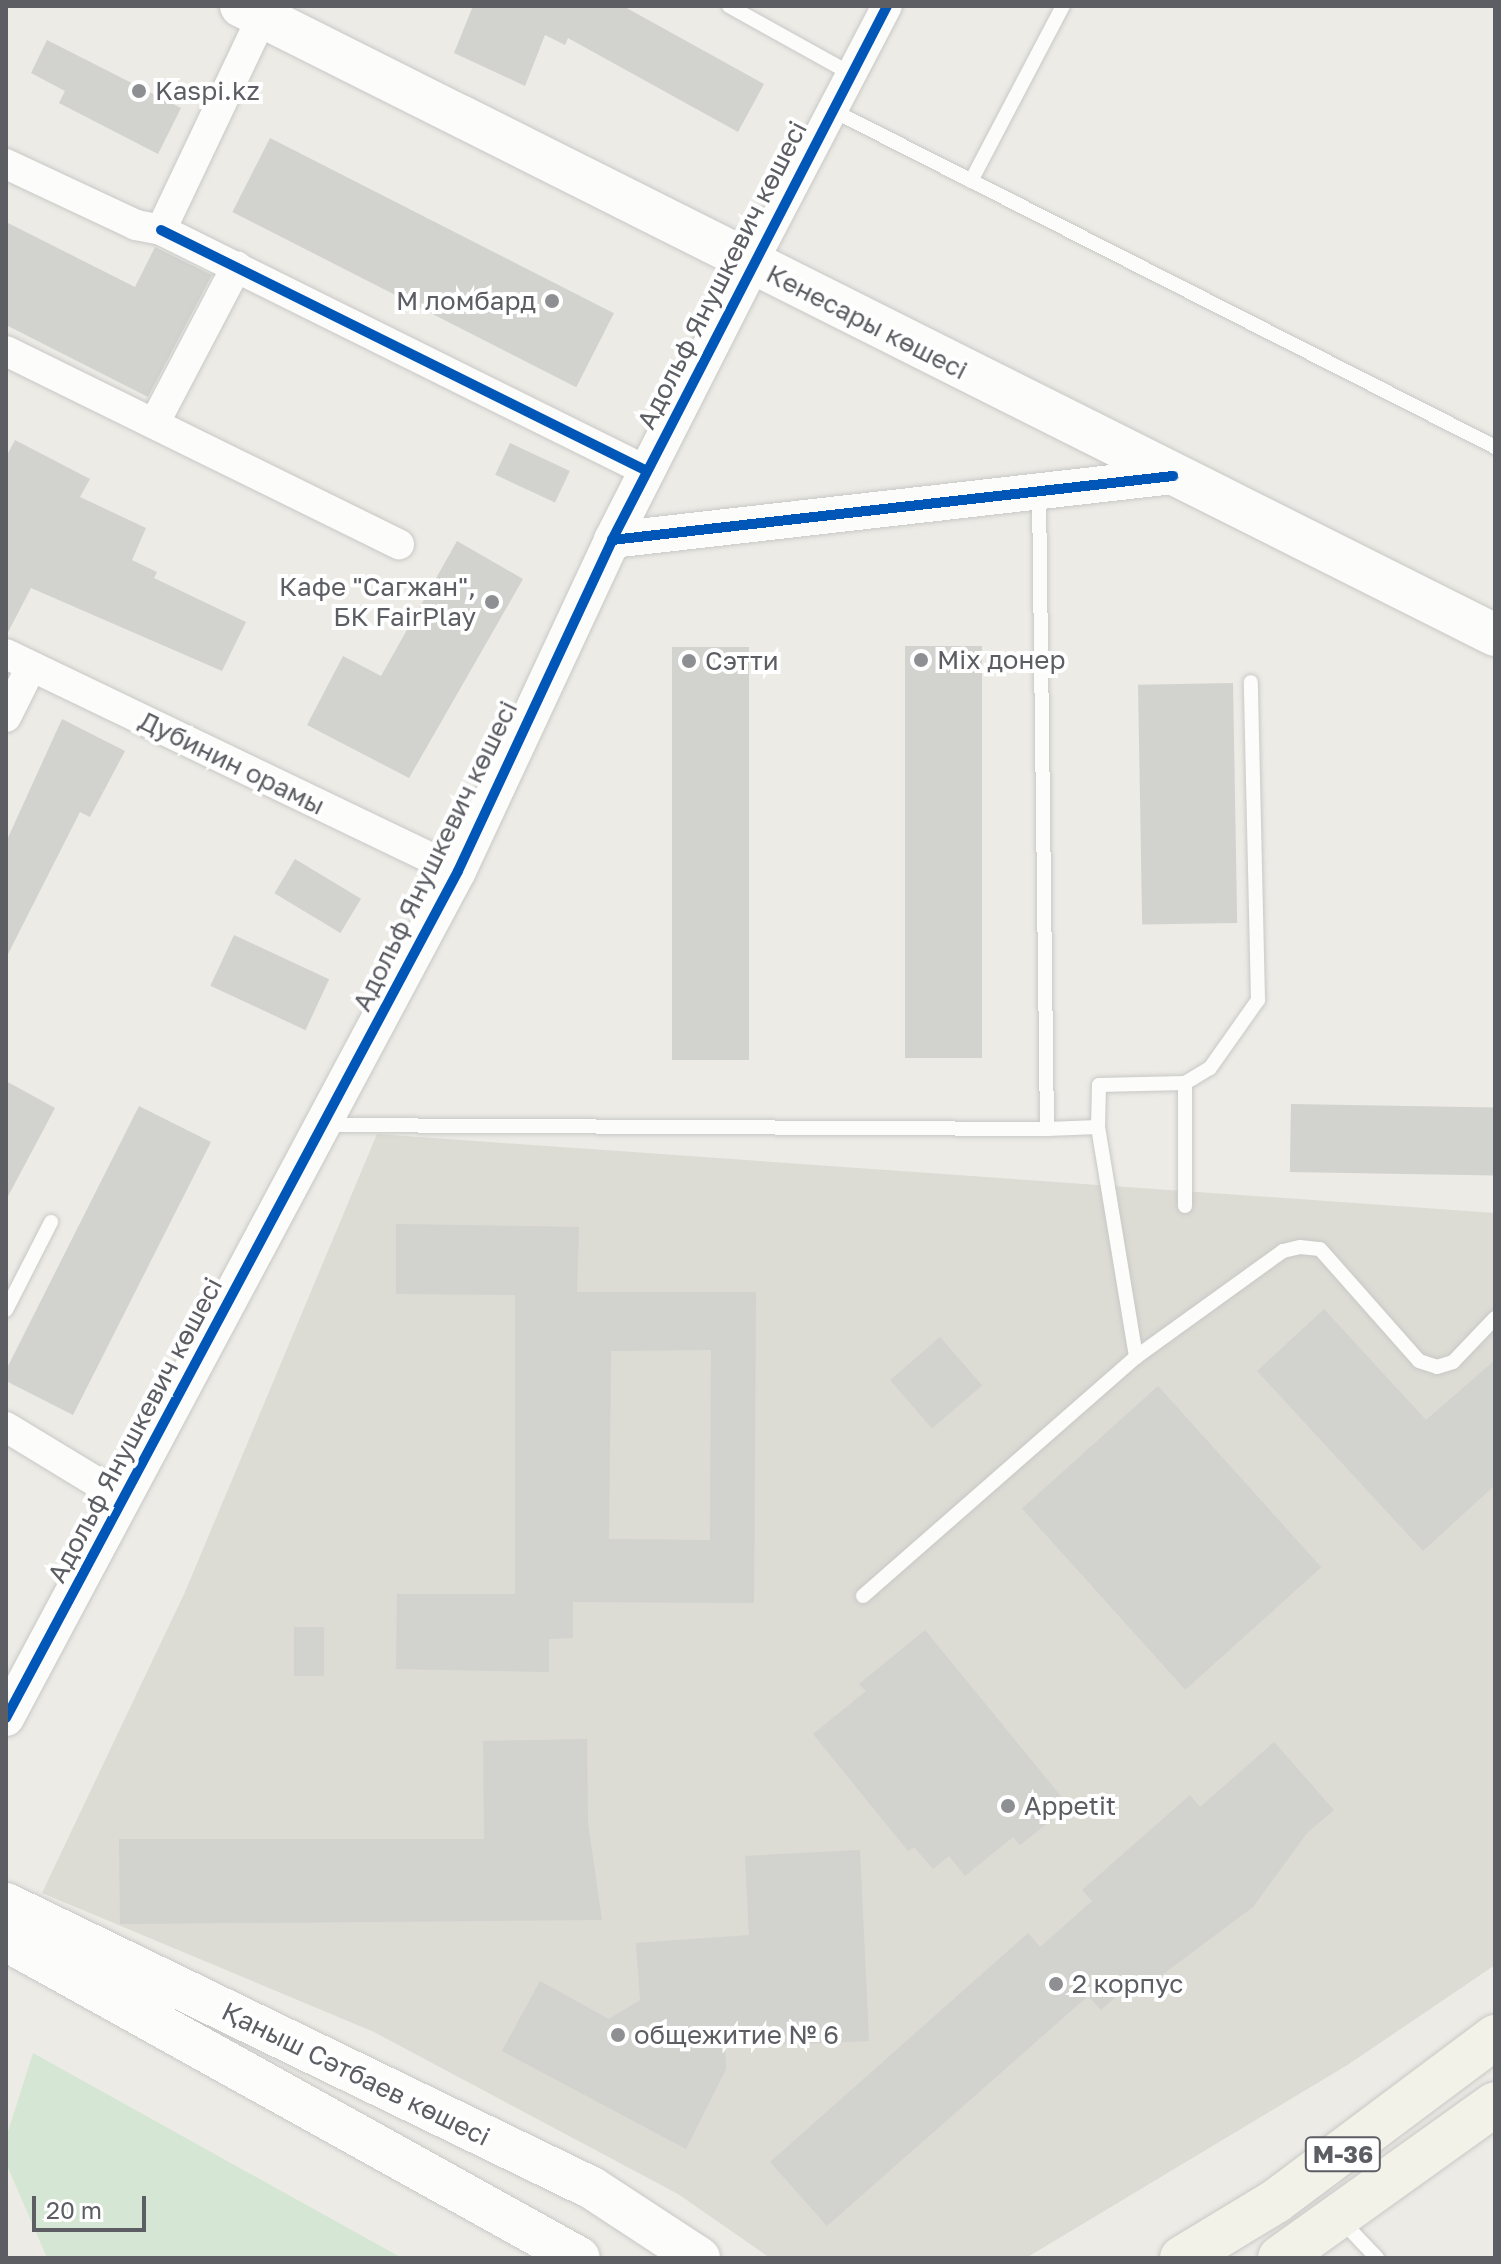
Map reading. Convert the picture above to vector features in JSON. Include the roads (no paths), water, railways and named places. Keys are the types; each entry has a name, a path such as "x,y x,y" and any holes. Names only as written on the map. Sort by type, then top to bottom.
{"main road":[{"name":"Кенесары көшесі","path":"251,11 1495,635"},
{"name":"Қаныш Сәтбаев көшесі","path":"6,1904 65,1951 579,2258"},
{"name":"Қаныш Сәтбаев көшесі","path":"6,1940 65,1951 592,2188 699,2258"},
{"name":"M-36","path":"1182,2258 1276,2201 1495,2037"},
{"name":"M-36","path":"1280,2258 1340,2219 1495,2104"}],"street":[{"name":"Адольф Янушкевич көшесі","path":"6,1718 458,871 612,540 887,6"},
{"path":"161,230 251,11"},
{"path":"6,164 136,225 161,230 237,266 647,471"},
{"path":"155,422 237,266"},
{"path":"6,351 399,544"},
{"path":"612,540 1173,476"},
{"path":"6,717 19,660"},
{"name":"Дубинин орамы","path":"19,660 458,871"},
{"path":"6,1427 123,1498"}],"lane":[{"path":"729,6 851,74"},
{"path":"971,181 1063,6"},
{"path":"832,110 1495,447"},
{"path":"1039,491 1047,1129"},
{"path":"1136,1357 1098,1127 1099,1085 1185,1083 1210,1068 1236,1039 1258,1000 1251,682"},
{"path":"1185,1083 1185,1206"},
{"path":"322,1125 1098,1127"},
{"path":"6,1310 51,1222"},
{"path":"863,1596 1136,1357 1283,1251 1300,1247 1320,1249 1419,1361 1437,1367 1453,1362 1495,1318"},
{"path":"1340,2219 1377,2258"}],"place":[{"name":"Kaspi.kz","path":"139,91"},
{"name":"М ломбард","path":"552,301"},
{"name":"Кафе \"Сагжан\", БК FairPlay","path":"492,602"},
{"name":"Mix донер","path":"921,660"},
{"name":"Сэтти","path":"689,661"},
{"name":"Appetit","path":"1008,1806"},
{"name":"2 корпус","path":"1056,1984"},
{"name":"общежитие № 6","path":"618,2035"}]}
